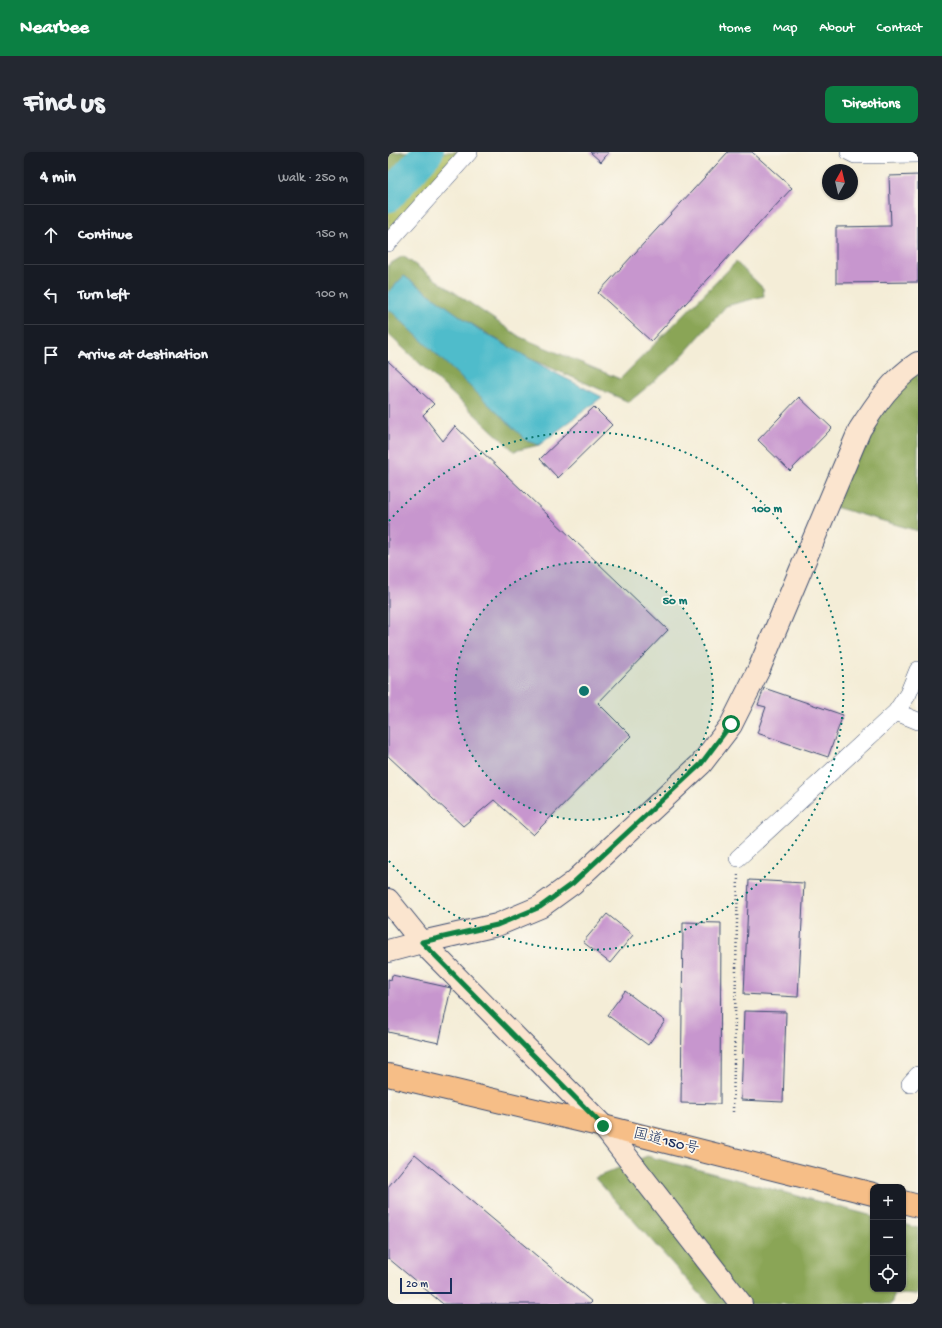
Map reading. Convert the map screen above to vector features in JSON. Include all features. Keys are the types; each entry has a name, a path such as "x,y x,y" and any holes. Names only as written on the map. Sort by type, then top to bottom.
{"highway":[{"name":"国道150号","path":"388,1075 603,1126 870,1193"},
{"path":"906,1203 918,1206"}],"street":[{"path":"388,243 469,152"},
{"path":"849,152 855,155 918,154"},
{"path":"388,951 497,925 540,907 573,883 701,764 731,724 759,669 860,429 879,400 905,372 918,363"},
{"path":"738,858 896,712 908,694 918,670"},
{"path":"896,712 918,721"},
{"path":"388,900 422,942 603,1126 741,1304"}],"path":[{"path":"733,1112 738,858"}],"green space":[{"path":"388,152 411,152 388,178"},
{"path":"400,152 464,152 388,239 388,166"},
{"path":"403,256 520,337 620,379 736,262 763,288 764,296 726,306 675,364 629,402 524,356 462,318 404,276 388,293 388,265"},
{"path":"388,307 539,445 514,451 388,334"},
{"path":"918,369 918,531 828,505 892,385"},
{"path":"647,1156 870,1215 870,1292 906,1292 906,1225 918,1228 918,1295 895,1294 891,1304 709,1304 595,1178"}],"water":[{"path":"404,276 481,331 555,373 602,397 539,445 527,441 388,308 388,293"}],"building":[{"path":"590,152 609,152 601,162"},
{"path":"728,152 752,152 792,188 651,341 598,293"},
{"path":"918,175 918,282 836,283 836,227 891,226 889,176"},
{"path":"388,361 434,404 423,415 443,441 455,426 668,630 598,703 631,736 533,835 494,800 463,826 388,756"},
{"path":"799,397 832,428 790,471 758,440"},
{"path":"594,407 612,425 558,478 540,459"},
{"path":"764,688 843,715 828,757 757,733 766,707 758,705"},
{"path":"749,880 804,883 798,997 744,994"},
{"path":"607,914 633,935 610,963 583,942"},
{"path":"683,922 721,923 720,1104 681,1103"},
{"path":"392,975 451,988 439,1043 388,1032 388,979 391,980"},
{"path":"625,991 665,1021 648,1045 607,1015"},
{"path":"744,1011 786,1012 783,1102 741,1100"},
{"path":"415,1154 592,1302 590,1304 443,1304 388,1258 388,1187"}],"waterway":[{"path":"388,197 428,152"}],"route":[{"path":"603,1126 422,942 497,925 540,907 573,883 701,764 731,724"}]}
